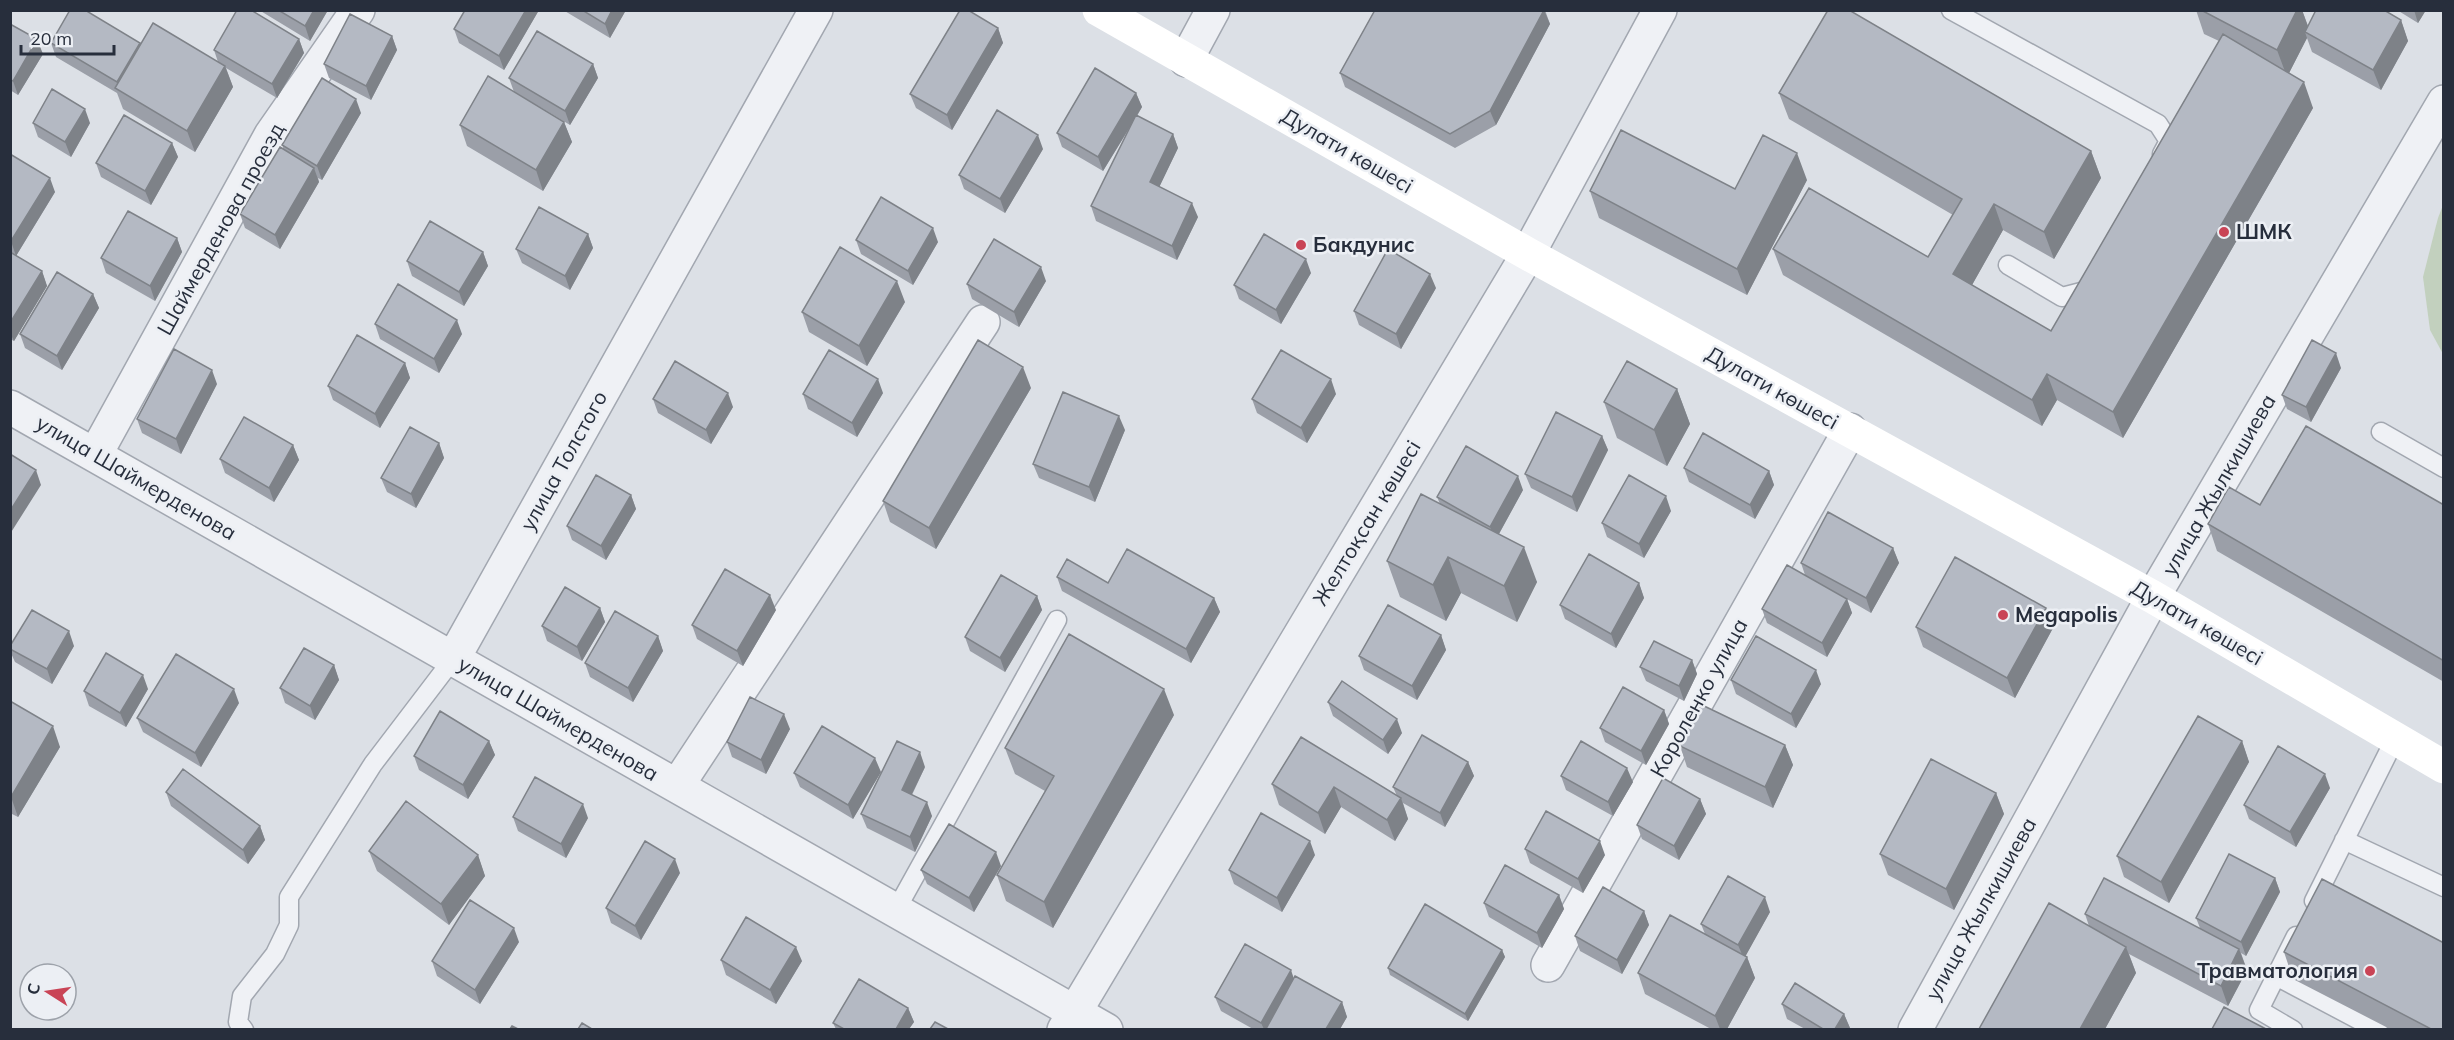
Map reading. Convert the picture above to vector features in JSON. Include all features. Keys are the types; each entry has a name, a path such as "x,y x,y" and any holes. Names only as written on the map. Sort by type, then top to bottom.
{"main road":[{"name":"Дулати көшесі","path":"1099,10 1528,254 2153,597 2444,767"}],"street":[{"name":"Шаймерденова проезд","path":"95,455 271,135 358,10"},
{"name":"улица Толстого","path":"453,659 816,10"},
{"path":"1186,60 1213,10"},
{"name":"Желтоқсан көшесі","path":"1070,1020 1528,254 1660,10"},
{"name":"улица Жылкишиева","path":"1915,1029 2153,597 2444,102"},
{"path":"676,786 983,322"},
{"name":"улица Шаймерденова","path":"10,407 896,910 1070,1020 1106,1029"},
{"name":"Короленко улица","path":"1548,965 1850,430"}],"lane":[{"path":"1951,10 2158,124 2169,141 2153,171"},
{"path":"2008,265 2062,297 2089,290 2100,270"},
{"path":"2381,432 2444,468"},
{"path":"896,910 1057,620"},
{"name":"улица Толстого","path":"244,1029 238,1022 242,996 275,954 289,925 289,897 373,764 453,659"},
{"path":"2293,1029 2259,1010 2395,739"},
{"path":"2344,840 2444,887"},
{"path":"2277,976 2378,1029"}],"green space":[{"path":"2443,205 2443,354 2430,330 2423,277"}],"building":[{"path":"70,10 85,10 140,43 117,82 51,43"},
{"path":"237,10 251,10 299,39 272,84 214,50"},
{"path":"278,10 314,10 305,26"},
{"path":"465,10 526,10 499,56 454,29"},
{"path":"582,10 612,10 605,24"},
{"path":"960,10 968,10 998,28 947,115 910,94"},
{"path":"1375,10 1544,10 1490,111 1450,134 1340,73"},
{"path":"1828,10 1849,10 2091,151 2044,232 1994,204 1953,274 2051,331 2223,34 2304,82 2113,412 2047,374 2032,400 1773,249 1809,188 1928,257 1962,199 1779,93"},
{"path":"2201,10 2297,10 2277,50"},
{"path":"2316,10 2384,10 2401,20 2373,70 2305,32"},
{"path":"350,14 392,36 366,86 324,64"},
{"path":"153,23 225,66 187,131 115,88"},
{"path":"10,24 37,39 13,81 10,79"},
{"path":"537,31 593,64 565,111 509,78"},
{"path":"1095,68 1136,93 1098,157 1057,133"},
{"path":"488,76 564,122 536,170 460,125"},
{"path":"322,78 356,99 317,166 282,145"},
{"path":"52,89 85,109 65,142 33,123"},
{"path":"997,110 1038,135 1000,199 959,175"},
{"path":"124,115 172,143 145,191 96,163"},
{"path":"1136,115 1173,134 1150,182 1192,203 1172,246 1091,206"},
{"path":"1621,130 1735,189 1763,135 1797,153 1737,269 1590,191"},
{"path":"280,147 314,168 275,235 240,214"},
{"path":"10,154 50,178 11,241 10,241"},
{"path":"881,197 933,228 908,271 856,240"},
{"path":"539,207 588,234 565,276 516,249"},
{"path":"128,211 177,238 150,286 101,258"},
{"path":"430,221 483,252 459,292 407,261"},
{"path":"1264,234 1306,259 1276,310 1234,285"},
{"path":"994,239 1041,267 1014,312 967,284"},
{"path":"840,247 897,281 859,346 802,312"},
{"path":"1388,249 1430,274 1396,334 1354,311"},
{"path":"10,252 42,271 10,323"},
{"path":"57,272 93,294 57,356 20,334"},
{"path":"398,284 457,320 434,359 375,324"},
{"path":"357,335 405,363 375,414 328,386"},
{"path":"978,340 1023,367 929,528 883,501"},
{"path":"2312,340 2336,353 2306,407 2282,395"},
{"path":"174,349 212,370 176,439 137,419"},
{"path":"829,350 878,379 852,423 803,394"},
{"path":"1281,350 1331,379 1301,428 1252,399"},
{"path":"675,361 728,393 706,430 653,399"},
{"path":"1627,361 1677,389 1654,430 1604,402"},
{"path":"1063,392 1119,416 1089,487 1033,464"},
{"path":"1556,412 1602,436 1572,497 1525,474"},
{"path":"244,417 293,445 269,488 220,459"},
{"path":"2306,426 2444,505 2444,661 2208,524 2229,487 2260,505"},
{"path":"410,427 439,443 411,494 381,478"},
{"path":"1703,433 1769,471 1750,505 1684,468"},
{"path":"1466,446 1518,476 1490,527 1437,497"},
{"path":"10,454 36,470 10,511"},
{"path":"596,475 631,495 601,546 567,526"},
{"path":"1629,475 1666,496 1639,544 1602,523"},
{"path":"1421,494 1524,547 1504,586 1448,557 1433,585 1387,561"},
{"path":"1828,512 1893,548 1866,598 1801,563"},
{"path":"1127,549 1214,598 1186,649 1057,577 1067,559 1108,583"},
{"path":"1589,554 1639,583 1611,634 1560,605"},
{"path":"1955,557 2046,608 2007,678 1916,627"},
{"path":"1787,565 1847,599 1822,643 1762,609"},
{"path":"725,569 770,595 737,651 692,625"},
{"path":"1001,575 1037,596 1000,658 965,637"},
{"path":"565,587 600,608 577,647 542,626"},
{"path":"1388,605 1441,635 1412,686 1359,656"},
{"path":"32,610 69,631 47,669 10,649"},
{"path":"615,611 658,636 628,688 585,663"},
{"path":"1069,634 1164,689 1044,902 997,875 1054,776 1005,748"},
{"path":"1756,636 1816,670 1791,714 1731,680"},
{"path":"1654,641 1692,660 1679,686 1640,667"},
{"path":"304,648 334,665 310,706 280,688"},
{"path":"106,653 143,675 120,713 84,691"},
{"path":"176,654 234,689 195,753 137,718"},
{"path":"1342,681 1397,719 1383,740 1328,702"},
{"path":"1623,687 1664,710 1641,751 1600,728"},
{"path":"750,697 784,714 761,760 727,742"},
{"path":"10,701 53,726 11,797 10,796"},
{"path":"1700,704 1785,745 1765,787 1680,746"},
{"path":"440,711 489,741 463,785 414,756"},
{"path":"2198,716 2242,741 2161,882 2117,856"},
{"path":"822,726 875,758 848,805 794,773"},
{"path":"1422,735 1468,762 1440,813 1393,787"},
{"path":"1301,737 1401,798 1387,820 1334,787 1318,813 1272,784"},
{"path":"897,741 920,752 902,790 927,802 910,837 861,814"},
{"path":"1581,741 1627,768 1608,802 1561,776"},
{"path":"2278,746 2325,774 2290,832 2244,805"},
{"path":"1931,759 1996,793 1946,889 1880,854"},
{"path":"183,769 260,826 243,850 166,792"},
{"path":"535,777 583,804 561,844 513,817"},
{"path":"1663,778 1700,799 1674,846 1637,825"},
{"path":"406,801 478,855 441,904 369,851"},
{"path":"1546,811 1600,841 1578,879 1525,849"},
{"path":"1261,813 1310,841 1277,898 1229,870"},
{"path":"949,824 996,852 969,898 921,870"},
{"path":"645,841 675,859 635,926 606,908"},
{"path":"2229,854 2275,878 2241,942 2196,918"},
{"path":"1505,865 1559,895 1537,933 1484,903"},
{"path":"1728,876 1765,897 1738,945 1701,924"},
{"path":"2104,878 2239,949 2221,986 2085,914"},
{"name":"Травматология","path":"2322,879 2444,943 2444,1029 2431,1029 2284,952"},
{"path":"1603,887 1644,911 1617,960 1575,936"},
{"path":"470,900 514,928 475,990 432,961"},
{"path":"2049,903 2126,947 2080,1029 1979,1029"},
{"path":"1425,904 1502,950 1465,1014 1388,968"},
{"path":"1670,915 1747,957 1715,1016 1638,973"},
{"path":"746,917 796,947 770,990 721,960"},
{"path":"1245,944 1291,970 1261,1023 1215,997"},
{"path":"1295,976 1342,1002 1326,1029 1266,1029"},
{"path":"859,979 908,1008 896,1029 844,1029 833,1023"},
{"path":"1795,983 1844,1014 1835,1029 1823,1029 1782,1004"},
{"path":"2224,1007 2266,1029 2212,1029"},
{"path":"935,1022 948,1029 930,1029"},
{"path":"582,1023 592,1029 578,1029"}],"place":[{"name":"ШМК","path":"2224,232"},
{"name":"Бакдунис","path":"1301,245"},
{"name":"Megapolis","path":"2003,615"},
{"name":"Травматология","path":"2370,971"}]}
